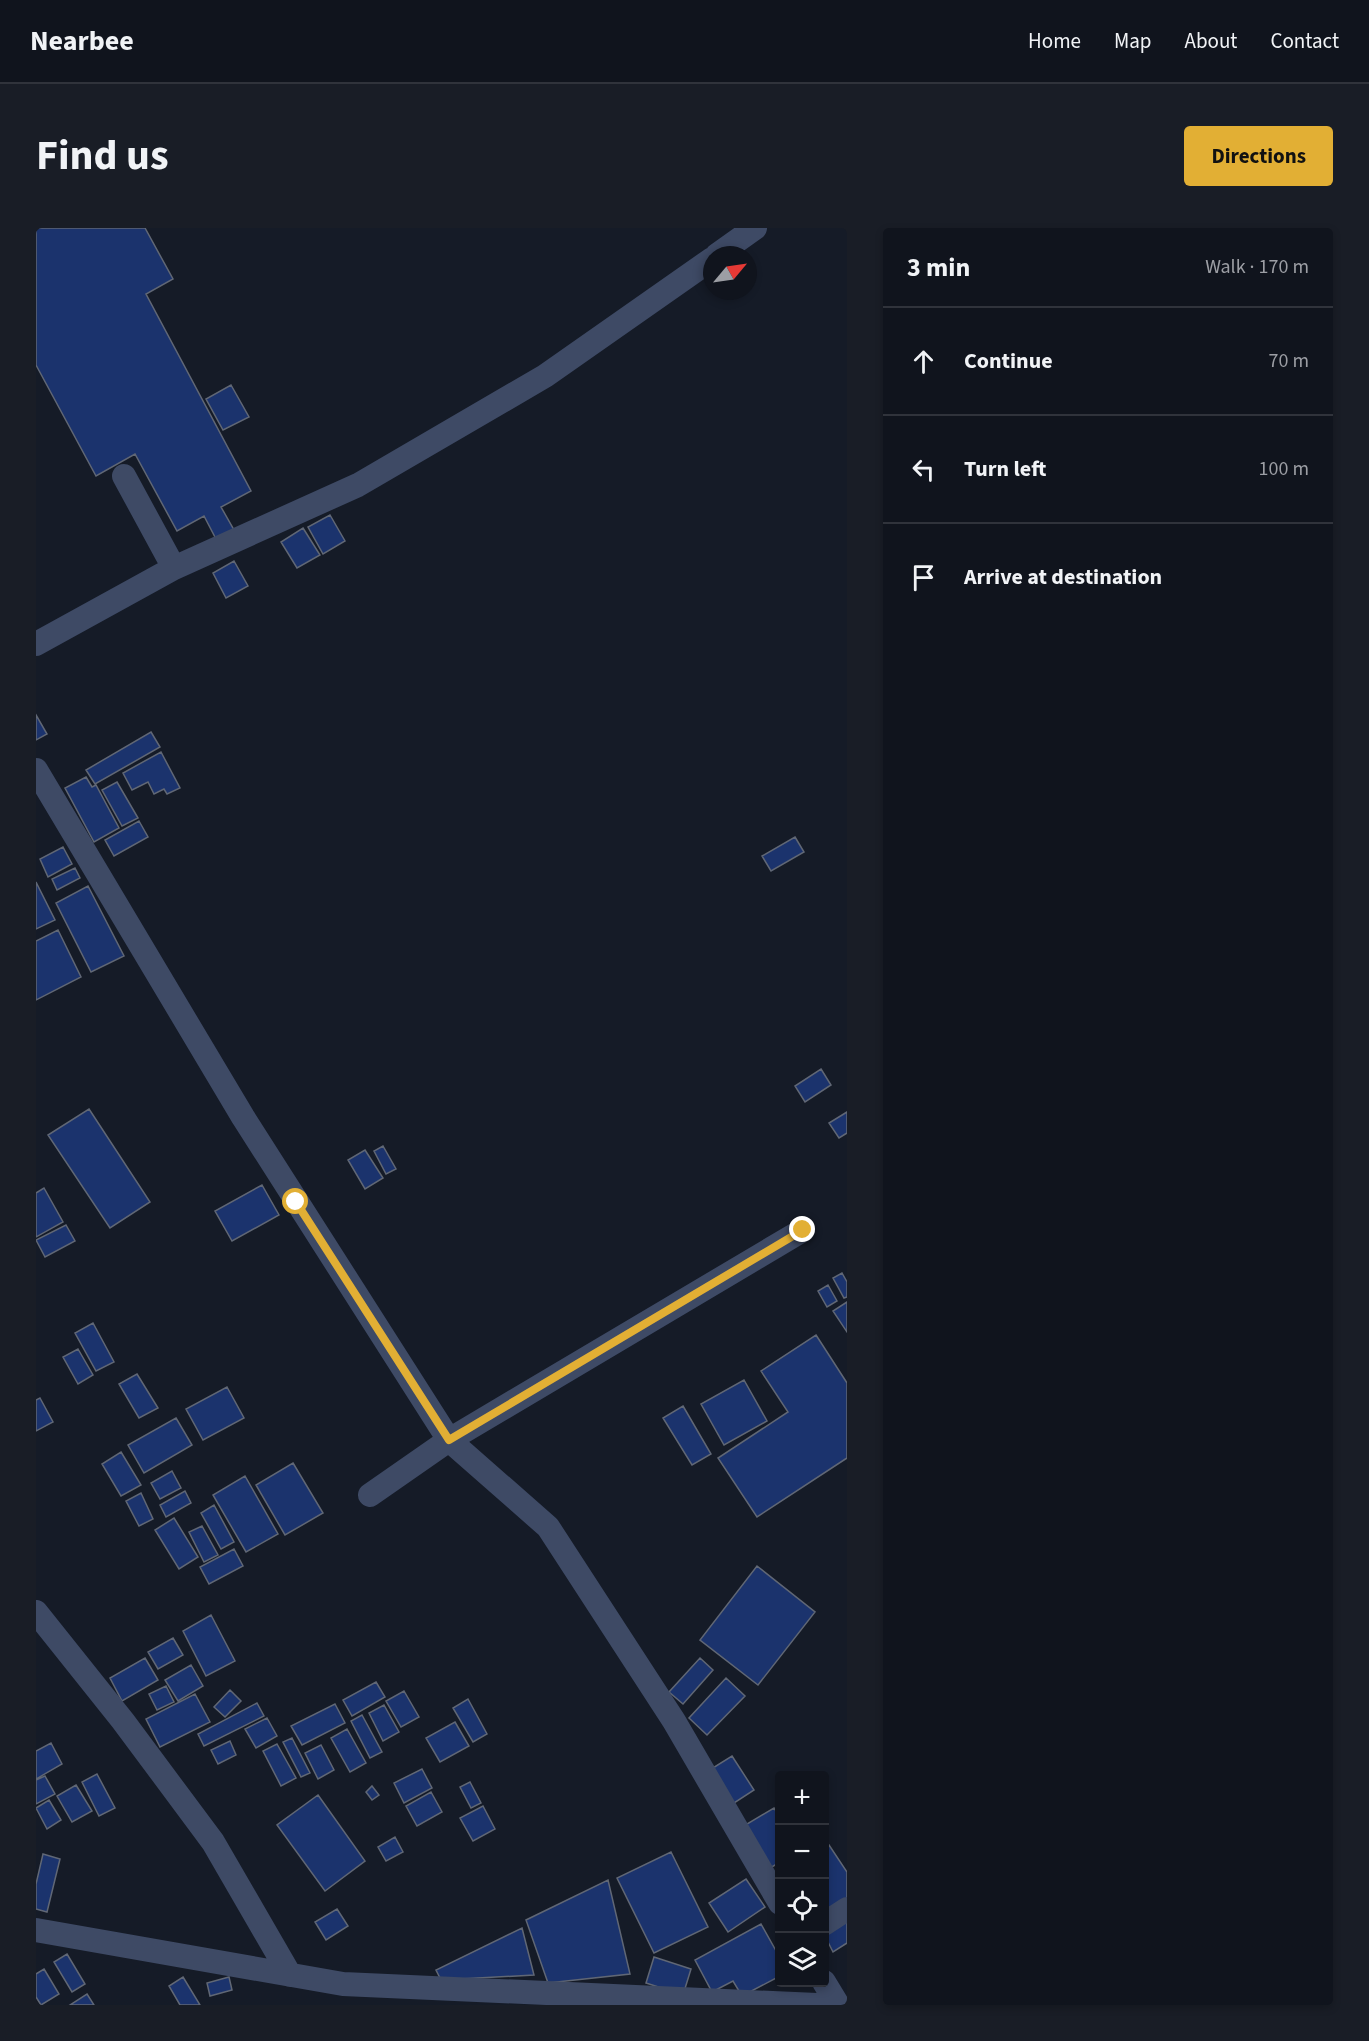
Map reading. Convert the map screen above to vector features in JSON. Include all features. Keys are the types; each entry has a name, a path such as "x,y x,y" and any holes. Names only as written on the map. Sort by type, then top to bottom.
{"street":[{"path":"730,246 755,228"},
{"path":"36,644 174,568 358,485 545,376 703,265"},
{"path":"124,476 174,568"},
{"path":"36,770 243,1117 449,1440 548,1527 674,1721 775,1894"},
{"path":"370,1495 449,1440 803,1230"},
{"path":"36,1612 123,1721 213,1842 290,1975"},
{"path":"829,1921 847,1909"},
{"path":"36,1930 343,1984 817,2005"},
{"path":"828,1987 838,2005"}],"building":[{"path":"36,228 145,228 173,279 146,294 251,491 221,507 234,530 216,539 204,516 177,531 135,454 96,476 36,365"},
{"path":"231,385 249,417 223,430 206,399"},
{"path":"330,515 345,541 323,554 308,527"},
{"path":"303,528 320,555 297,568 281,542"},
{"path":"234,561 248,586 226,598 213,573"},
{"path":"36,715 47,734 36,740"},
{"path":"151,732 160,747 95,784 86,770"},
{"path":"161,752 180,788 167,794 164,789 154,794 148,782 132,790 123,773"},
{"path":"86,777 92,787 96,785 119,828 94,842 65,788"},
{"path":"117,782 138,818 122,826 102,790"},
{"path":"139,821 148,837 114,856 105,840"},
{"path":"795,837 804,852 771,871 762,856"},
{"path":"63,847 72,864 48,877 40,859"},
{"path":"75,868 80,878 57,890 52,879"},
{"path":"36,882 55,920 36,929"},
{"path":"88,886 124,956 91,972 56,903"},
{"path":"58,930 81,977 36,1000 36,941"},
{"path":"821,1069 831,1085 805,1102 795,1086"},
{"path":"89,1109 150,1202 110,1228 48,1135"},
{"path":"847,1112 847,1133 839,1138 829,1123"},
{"path":"383,1146 396,1169 386,1174 374,1151"},
{"path":"365,1150 383,1178 365,1189 348,1160"},
{"path":"262,1185 279,1215 232,1241 215,1211"},
{"path":"44,1188 63,1222 36,1237 36,1193"},
{"path":"66,1225 75,1241 45,1257 36,1240"},
{"path":"842,1273 847,1282 847,1297 844,1298 833,1278"},
{"path":"828,1285 837,1301 827,1307 818,1291"},
{"path":"847,1302 847,1332 833,1311"},
{"path":"93,1323 114,1362 96,1371 75,1333"},
{"path":"816,1335 847,1383 847,1458 757,1517 718,1458 788,1412 761,1371"},
{"path":"78,1349 93,1375 78,1384 63,1357"},
{"path":"137,1374 158,1408 139,1418 119,1384"},
{"path":"744,1380 767,1421 724,1445 701,1404"},
{"path":"227,1387 244,1418 203,1440 186,1409"},
{"path":"40,1398 53,1422 36,1431 36,1400"},
{"path":"683,1406 711,1454 692,1465 663,1418"},
{"path":"176,1418 192,1445 144,1473 128,1445"},
{"path":"121,1452 141,1485 121,1496 102,1464"},
{"path":"293,1463 323,1513 285,1535 256,1485"},
{"path":"172,1471 181,1488 160,1499 151,1483"},
{"path":"245,1476 278,1534 246,1552 213,1495"},
{"path":"185,1491 191,1503 166,1517 160,1505"},
{"path":"141,1493 153,1519 139,1526 126,1501"},
{"path":"214,1505 234,1542 221,1549 201,1513"},
{"path":"174,1518 198,1557 179,1569 155,1530"},
{"path":"202,1526 218,1555 204,1562 189,1532"},
{"path":"234,1549 243,1566 209,1584 200,1567"},
{"path":"757,1566 815,1612 758,1685 700,1640"},
{"path":"211,1615 235,1661 206,1676 183,1631"},
{"path":"173,1638 183,1655 158,1669 148,1652"},
{"path":"145,1658 158,1680 122,1701 110,1678"},
{"path":"700,1658 713,1670 683,1704 669,1692"},
{"path":"191,1665 203,1686 178,1701 165,1680"},
{"path":"726,1678 745,1696 707,1735 689,1718"},
{"path":"376,1682 385,1697 352,1716 343,1700"},
{"path":"166,1686 174,1702 157,1710 149,1694"},
{"path":"230,1690 241,1701 225,1717 214,1707"},
{"path":"404,1691 419,1717 401,1727 386,1701"},
{"path":"195,1694 210,1722 160,1747 146,1719"},
{"path":"468,1699 487,1734 473,1742 453,1708"},
{"path":"257,1703 264,1716 204,1746 198,1734"},
{"path":"335,1704 345,1723 302,1745 291,1726"},
{"path":"384,1705 399,1732 383,1741 369,1713"},
{"path":"362,1715 382,1752 370,1758 351,1721"},
{"path":"267,1718 277,1736 256,1748 245,1729"},
{"path":"455,1722 469,1746 440,1762 426,1738"},
{"path":"347,1729 366,1763 350,1772 331,1738"},
{"path":"292,1738 310,1773 301,1777 283,1742"},
{"path":"230,1741 236,1755 218,1764 211,1750"},
{"path":"51,1743 62,1764 36,1779 36,1751"},
{"path":"277,1744 296,1778 281,1786 263,1751"},
{"path":"321,1745 334,1770 318,1779 305,1753"},
{"path":"732,1756 754,1790 731,1805 708,1771"},
{"path":"422,1769 432,1788 404,1803 394,1783"},
{"path":"97,1774 115,1808 99,1816 82,1782"},
{"path":"45,1776 55,1794 36,1804 36,1780"},
{"path":"470,1782 481,1803 471,1808 460,1787"},
{"path":"76,1785 92,1811 72,1822 57,1796"},
{"path":"372,1786 379,1795 372,1800 366,1792"},
{"path":"431,1792 442,1812 417,1826 406,1806"},
{"path":"318,1795 365,1861 325,1891 277,1825"},
{"path":"49,1800 61,1820 47,1829 36,1808"},
{"path":"483,1806 495,1829 473,1841 460,1818"},
{"path":"774,1808 775,1865 767,1870 742,1827"},
{"path":"395,1837 403,1852 386,1861 378,1847"},
{"path":"829,1845 847,1872 847,1900 831,1910 829,1907"},
{"path":"671,1852 708,1927 654,1953 617,1878"},
{"path":"43,1854 60,1859 47,1912 36,1909 36,1884"},
{"path":"746,1879 765,1907 728,1932 709,1903"},
{"path":"608,1880 630,1974 548,1983 526,1920"},
{"path":"337,1909 348,1926 326,1940 315,1922"},
{"path":"847,1921 847,1943 833,1952 829,1944 829,1931"},
{"path":"761,1924 775,1949 775,1979 742,1996 733,1981 712,1992 695,1960"},
{"path":"522,1928 534,1975 441,1980 436,1970"},
{"path":"67,1954 85,1984 72,1992 54,1962"},
{"path":"654,1957 691,1969 683,1995 646,1983"},
{"path":"44,1969 59,1994 41,2005 36,1997 36,1974"},
{"path":"183,1977 200,2005 180,2005 169,1986"},
{"path":"229,1977 232,1990 210,1996 207,1983"},
{"path":"87,1994 94,2005 70,2005"}],"route":[{"path":"296,1202 449,1440 803,1230"}]}
